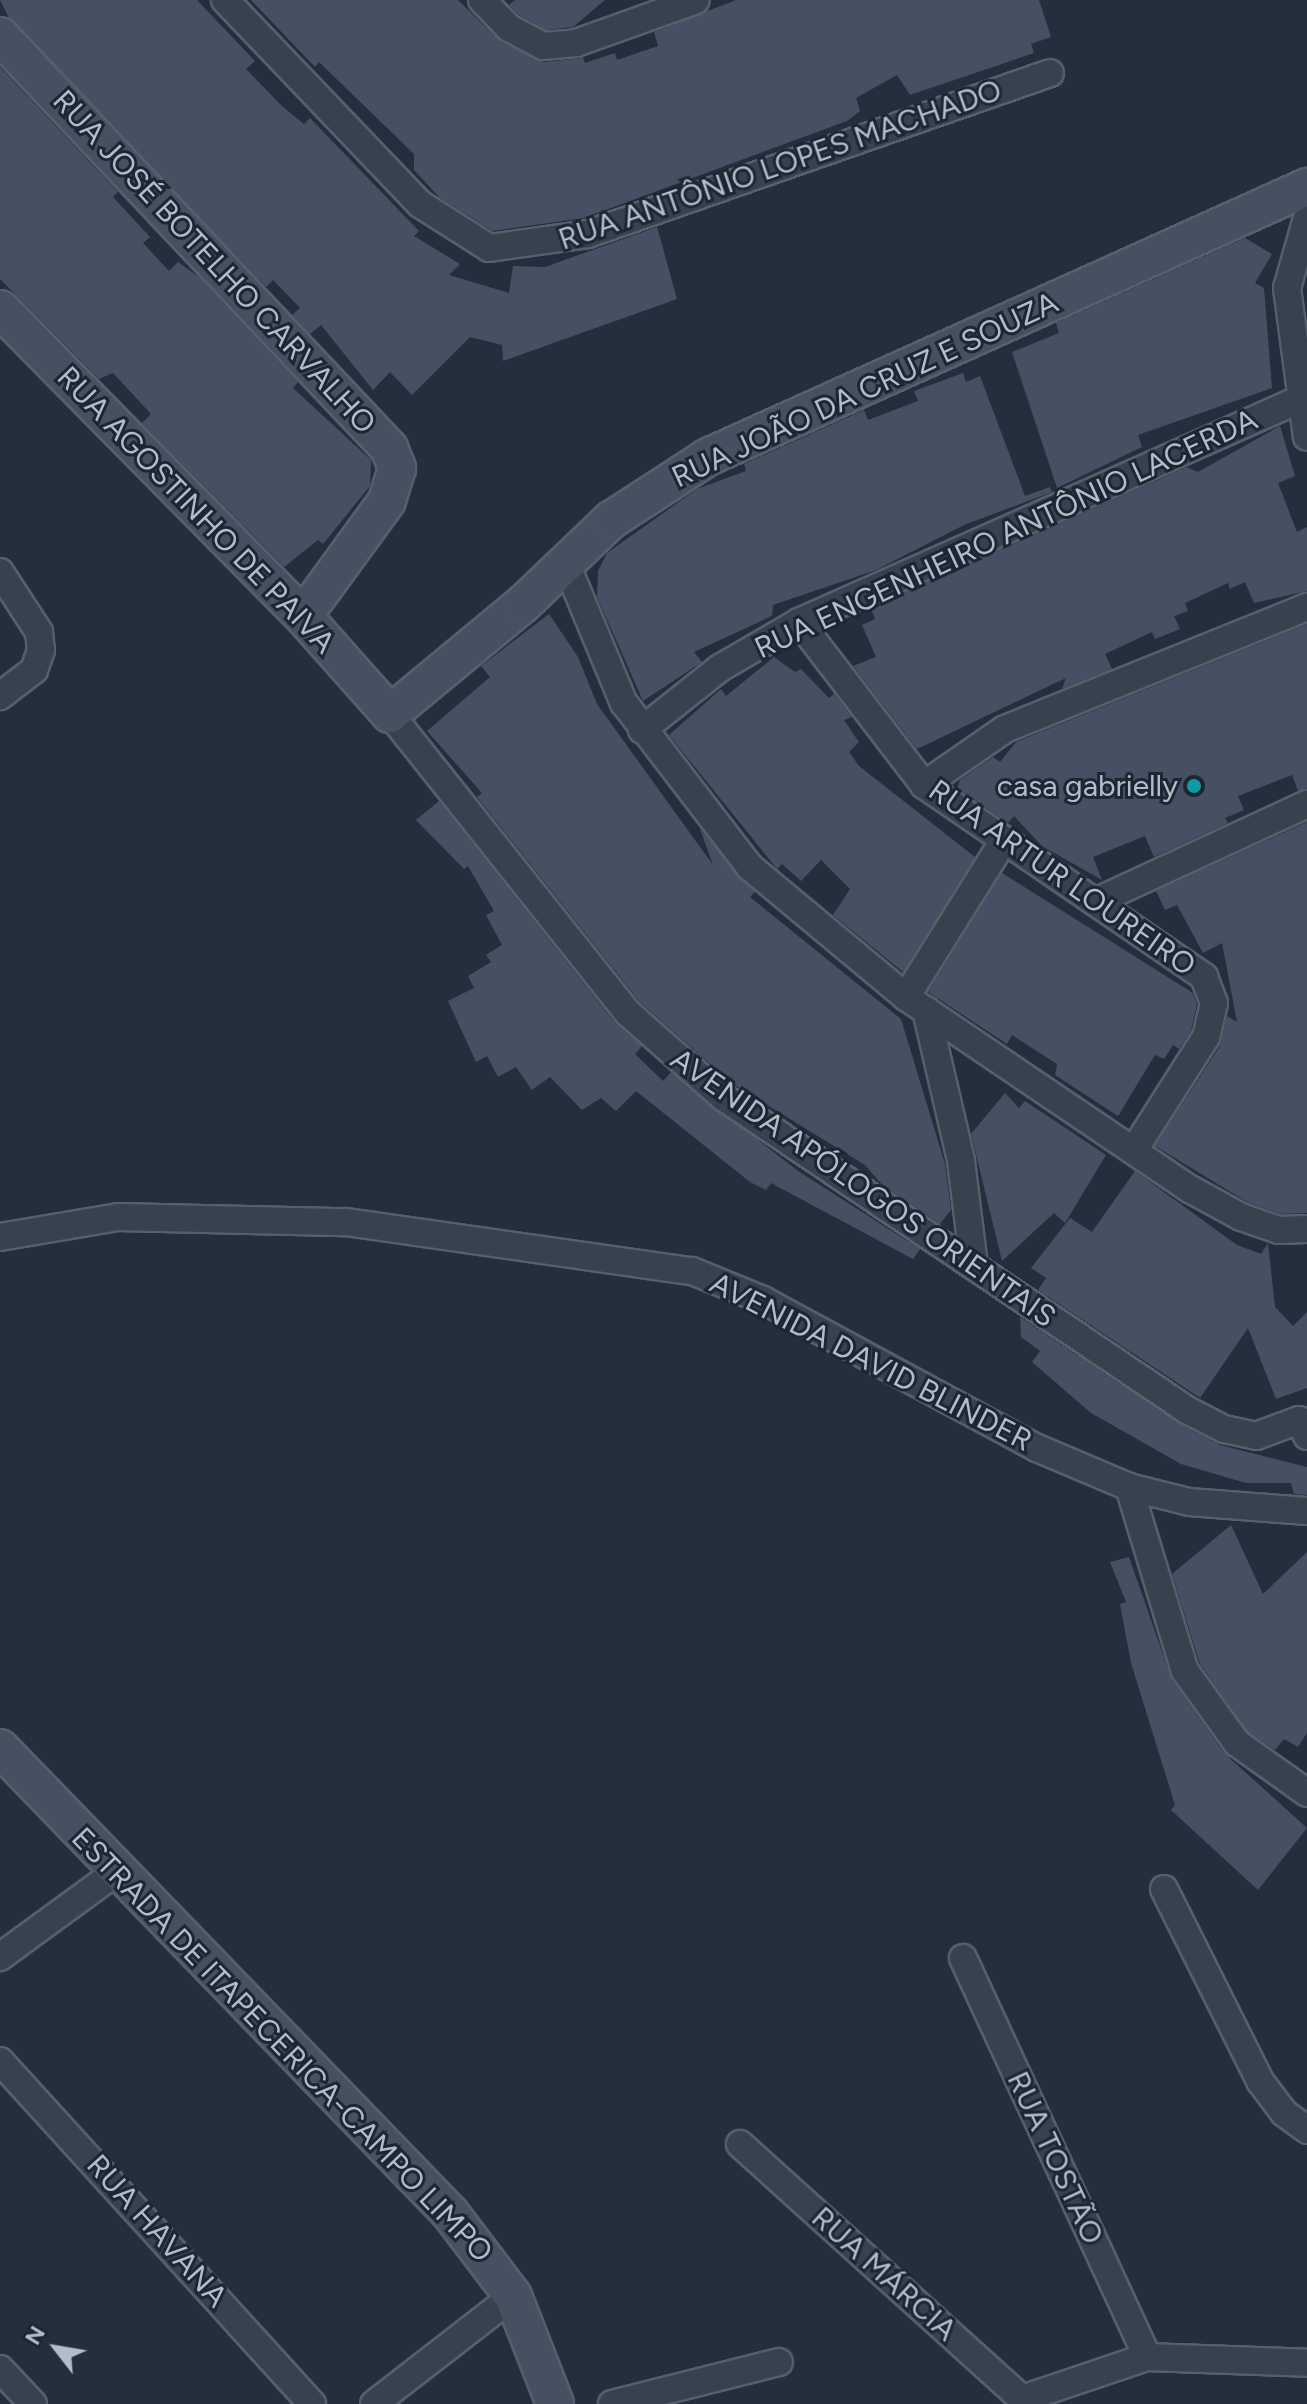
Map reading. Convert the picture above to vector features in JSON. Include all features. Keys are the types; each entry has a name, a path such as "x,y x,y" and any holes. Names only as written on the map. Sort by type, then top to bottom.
{"main road":[{"name":"RUA JOSÉ BOTELHO CARVALHO","path":"0,36 389,448 397,468 387,501 303,616"},
{"name":"RUA JOÃO DA CRUZ E SOUZA","path":"390,714 641,498 708,457 1307,187"},
{"name":"RUA AGOSTINHO DE PAIVA","path":"0,309 303,616 390,714"},
{"name":"ESTRADA DE ITAPECERICA-CAMPO LIMPO","path":"0,1748 450,2213 513,2296 555,2404"}],"street":[{"path":"482,0 509,28 543,46 576,43 696,0"},
{"name":"RUA ANTÔNIO LOPES MACHADO","path":"229,1 420,204 458,234 489,248 588,234 1050,73"},
{"path":"1307,218 1287,288 1298,400 1307,437"},
{"name":"RUA ENGENHEIRO ANTÔNIO LACERDA","path":"642,730 720,668 799,622 1298,400"},
{"path":"566,564 611,674 642,730 750,867 916,1004 1134,1150 1241,1217 1279,1230 1307,1229"},
{"path":"0,572 39,632 41,650 34,670 0,696"},
{"path":"924,785 1005,729 1307,607"},
{"name":"RUA ARTUR LOUREIRO","path":"799,622 924,785 1003,842 1171,952 1212,990 1206,1037 1134,1150"},
{"name":"AVENIDA APÓLOGOS ORIENTAIS","path":"390,714 580,956 667,1051 723,1097 974,1265 1111,1362 1224,1429 1256,1436 1304,1423"},
{"path":"1095,902 1307,804"},
{"path":"974,1265 961,1161 916,1004 1003,842"},
{"name":"AVENIDA DAVID BLINDER","path":"0,1237 118,1217 346,1222 692,1271 763,1300 1043,1451 1129,1487 1189,1502 1307,1511"},
{"path":"1129,1487 1185,1671 1237,1743 1307,1793"},
{"path":"0,1957 119,1870"},
{"path":"1164,1889 1260,2081 1284,2113 1307,2130"},
{"name":"RUA TOSTÃO","path":"963,1958 1147,2357"},
{"name":"RUA HAVANA","path":"0,2061 312,2404"},
{"name":"RUA MÁRCIA","path":"740,2144 1025,2401"},
{"path":"374,2404 513,2296"},
{"path":"1025,2401 1147,2357 1307,2363"},
{"path":"612,2404 779,2362"},
{"path":"0,2369 33,2404"}],"building":[{"path":"0,0 197,0 255,61 246,69 283,107 304,124 310,118 419,231 414,236 460,264 449,275 509,293 513,266 545,267 657,227 677,299 503,361 502,345 470,337 412,395 390,372 373,390 321,325 310,334 292,315 300,308 273,280 266,287 9,18"},
{"path":"251,0 458,0 501,42 544,62 583,58 585,63 615,53 617,60 658,46 654,32 736,0 1039,0 1051,37 1031,44 1034,53 910,95 897,75 856,98 860,111 847,121 584,218 493,231 440,198 414,170 414,154 319,62 315,67"},
{"path":"515,0 605,0 573,27 546,30 519,15 509,5"},
{"path":"0,67 118,192 113,197 150,237 143,243 169,271 178,262 199,277 298,382 293,388 371,460 370,486 323,544 318,540 284,567 142,423 151,414 113,373 99,379 0,279"},
{"path":"1245,238 1272,254 1255,283 1264,288 1272,388 1138,435 1142,447 1057,488 1012,352 1059,333 1056,323"},
{"path":"963,373 966,382 980,376 1025,496 1050,487 1052,492 964,525 876,570 773,605 772,616 694,652 702,662 643,701 597,597 598,571 607,553 697,489 746,471 744,464 864,410 868,420 918,401 914,391"},
{"path":"1280,426 1295,476 1278,483 1297,532 1307,527 1307,591 1254,603 1245,582 1230,589 1228,583 1185,603 1188,611 1174,616 1180,629 1155,639 1152,632 1105,654 1112,669 1062,689 1066,678 917,749 853,666 876,657 862,625 875,619 872,611 889,599 1187,467 1198,472"},
{"path":"549,614 578,657 597,704 713,865 700,829 755,892 750,897 901,1019 945,1164 951,1210 940,1224 883,1186 865,1165 733,1084 640,1002 477,797 482,793 427,731 490,677 481,666"},
{"path":"1307,624 1307,788 1298,791 1292,775 1238,796 1244,810 1225,818 1228,823 1154,857 1145,836 1093,857 1102,880 1042,846 1014,816 1008,823 957,788 960,780 993,757 1000,762 1016,742"},
{"path":"774,657 795,672 801,669 829,698 834,694 852,717 844,720 859,742 849,752 859,766 975,857 903,972 833,915 850,889 821,860 801,881 782,864 777,869 669,735 721,689 726,696"},
{"path":"439,801 615,1023 642,1046 635,1054 663,1081 671,1072 798,1171 920,1249 913,1259 771,1183 766,1190 750,1182 636,1091 616,1111 601,1098 582,1110 550,1077 532,1090 516,1067 498,1077 487,1056 476,1062 448,1001 474,988 468,976 491,962 486,955 502,945 486,915 494,911 468,866 464,869 416,820"},
{"path":"1307,822 1307,1213 1281,1214 1249,1203 1155,1146 1220,1046 1227,1016 1237,1022 1222,943 1203,953 1177,905 1165,910 1156,891"},
{"path":"1002,873 1193,993 1197,1004 1191,1031 1179,1049 1173,1045 1164,1059 1155,1055 1118,1116 1055,1075 1057,1064 1012,1035 1007,1044 928,992"},
{"path":"1005,1093 1019,1108 1025,1101 1106,1155 1065,1223 1054,1213 1002,1261 971,1134"},
{"path":"1135,1171 1237,1245 1261,1254 1268,1243 1275,1307 1293,1326 1307,1312 1307,1388 1276,1399 1248,1328 1200,1398 1038,1290 1046,1278 1031,1268 1070,1218 1092,1232"},
{"path":"1020,1317 1180,1424 1220,1445 1307,1467 1307,1495 1294,1494 1291,1483 1246,1483 1181,1464 1091,1413 1032,1362 1040,1351 1021,1337"},
{"path":"1231,1525 1263,1594 1307,1552 1307,1733 1298,1747 1284,1739 1275,1750 1248,1732 1200,1664 1172,1574"},
{"path":"1129,1557 1172,1680 1224,1753 1307,1828 1258,1890 1171,1810 1175,1805 1131,1663 1120,1604 1126,1602 1110,1562"}],"place":[{"name":"casa gabrielly","path":"1194,786"}]}
